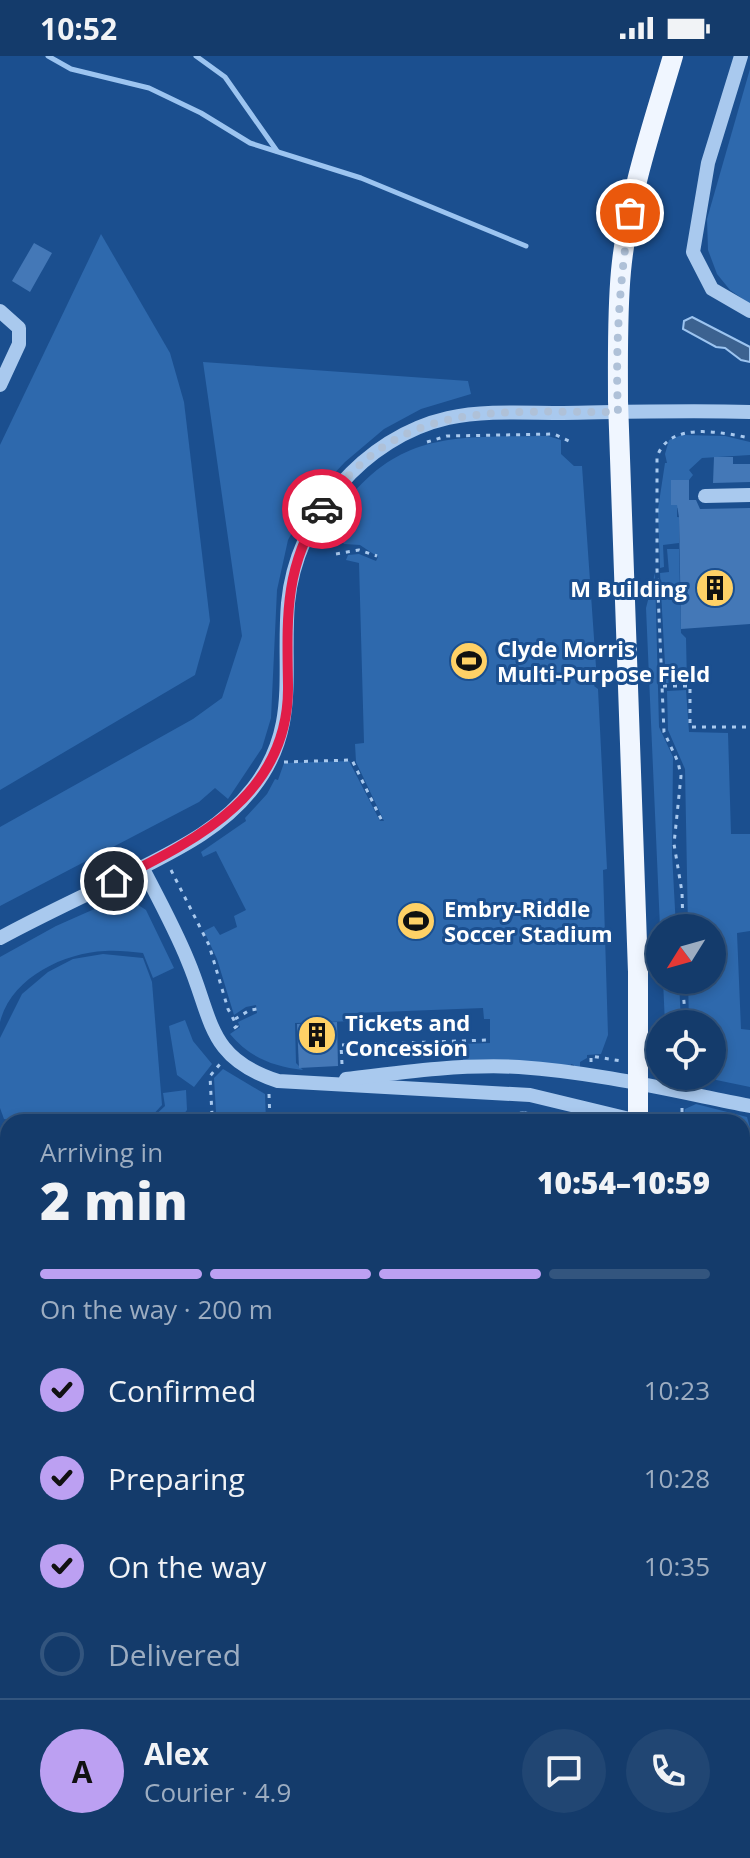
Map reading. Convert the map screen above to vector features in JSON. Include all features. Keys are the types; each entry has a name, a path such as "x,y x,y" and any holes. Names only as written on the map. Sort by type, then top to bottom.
{"main road":[{"path":"640,1114 638,972 618,412 619,311 628,227 642,159 673,56"}],"street":[{"path":"741,56 708,163 693,252 712,289 750,311"},
{"path":"0,311 19,328 19,344 0,385"},
{"path":"0,938 145,874 238,806 266,770 285,717 288,601 301,545 332,494 389,442 420,427 449,418 485,414 750,412"},
{"path":"705,496 750,495"},
{"path":"145,874 183,948 206,1018 236,1060 252,1072 278,1081 530,1095 607,1114"},
{"path":"310,1083 460,1067 500,1067 554,1071 638,1084 750,1106"}],"path":[{"path":"683,914 674,844 681,776 664,732 657,569 657,457 669,437 680,433 725,433 750,438"},
{"path":"423,443 460,435 554,434 571,442"},
{"path":"336,554 359,550 377,556"},
{"path":"663,686 690,686 690,727 750,727"},
{"path":"286,752 283,762 352,760 382,821"},
{"path":"124,893 145,874 171,870 209,945 237,1026 227,1033"},
{"path":"117,892 139,897 147,903"},
{"path":"234,1020 257,1009"},
{"path":"342,1069 341,1045 489,1040"},
{"path":"212,1114 210,1076 221,1061"},
{"path":"266,1088 270,1114"},
{"path":"499,1114 530,1114"}],"shaded area":[{"path":"750,69 750,304 730,290 717,274 708,250 707,219"},
{"path":"101,234 170,353 184,402 210,621 195,675 0,790 0,445"},
{"path":"692,317 750,347 750,362 683,329 684,321"},
{"path":"203,362 468,381 471,394 421,409 384,429 345,462 312,497 288,540 277,590 271,718 262,748 228,799 215,788 199,802 0,906 0,827 193,719 222,698 242,636"},
{"path":"682,435 725,436 750,442 750,455 702,458 689,470 693,475 689,480 671,480 672,504 690,505 677,508 677,517 690,518 679,519 679,543 663,545 664,567 660,568 658,509 667,463 665,454 669,440"},
{"path":"548,436 561,440 561,454 574,466 582,466 607,869 603,870 608,1035 601,1054 587,1055 580,1062 580,1068 574,1069 571,1064 570,1068 463,1061 461,1044 490,1043 490,1019 484,1019 483,1008 355,1013 355,1021 295,1023 296,1063 303,1070 263,1060 230,1034 240,1027 238,1022 257,1013 256,1005 234,1015 217,959 204,931 214,926 220,935 237,927 234,916 246,910 216,851 203,857 201,852 246,821 245,818 267,794 275,779 278,780 284,763 349,761 380,821 384,821 356,762 355,744 364,743 359,563 346,560 348,555 359,554 376,561 378,557 360,545 344,544 330,523 353,493 376,471 400,455 424,445 480,437"},
{"path":"667,549 679,549 681,633 686,638 687,684 666,683 660,573 669,572"},
{"path":"655,573 659,727 673,757 675,914 659,914 646,608"},
{"path":"686,690 689,732 728,733 731,834 750,834 750,931 737,933 741,1029 750,1030 750,1087 726,1082 726,1010 689,1010 688,994 726,994 726,914 688,914 685,769 668,730 667,691"},
{"path":"117,899 132,901 146,910 174,968 153,978 143,953 105,951 72,957 27,981 6,1006 0,1022 0,957 56,926"},
{"path":"103,954 143,958 152,982 162,1105 154,1114 2,1114 0,1038 22,994 48,972 73,959"},
{"path":"664,994 680,994 680,1010 664,1010"},
{"path":"185,1020 193,1041 212,1064 194,1087 177,1075 169,1026"},
{"path":"223,1069 265,1094 266,1114 217,1114 214,1078"},
{"path":"186,1090 187,1110 184,1114 156,1114 165,1106 163,1093"},
{"path":"696,1104 735,1114 684,1114 685,1109"}],"building":[{"path":"34,243 52,253 30,292 12,281"},
{"path":"714,457 733,457 733,464 750,464 750,482 713,483"},
{"name":"M Building","path":"671,480 689,480 689,500 696,500 700,509 750,508 750,624 681,629 679,517 677,505 671,505"},
{"name":"Tickets and Concession","path":"337,1022 338,1066 299,1068 297,1024"}],"waterway":[{"path":"48,56 71,69 149,88 201,113 250,143 361,178 526,246"},
{"path":"196,56 225,77 277,151"}],"way so far":[{"path":"322,509 332,494 363,463 389,442 420,427 449,418 485,414 618,412 621,269 630,213"}],"place":[{"name":"M Building","path":"715,588"},
{"name":"Clyde Morris Multi-Purpose Field","path":"469,661"},
{"name":"Embry-Riddle Soccer Stadium","path":"416,921"},
{"name":"Tickets and Concession","path":"317,1035"}],"route":[{"path":"114,881 188,844 221,821 238,806 266,770 285,717 288,601 295,565 301,545 322,509"}]}
